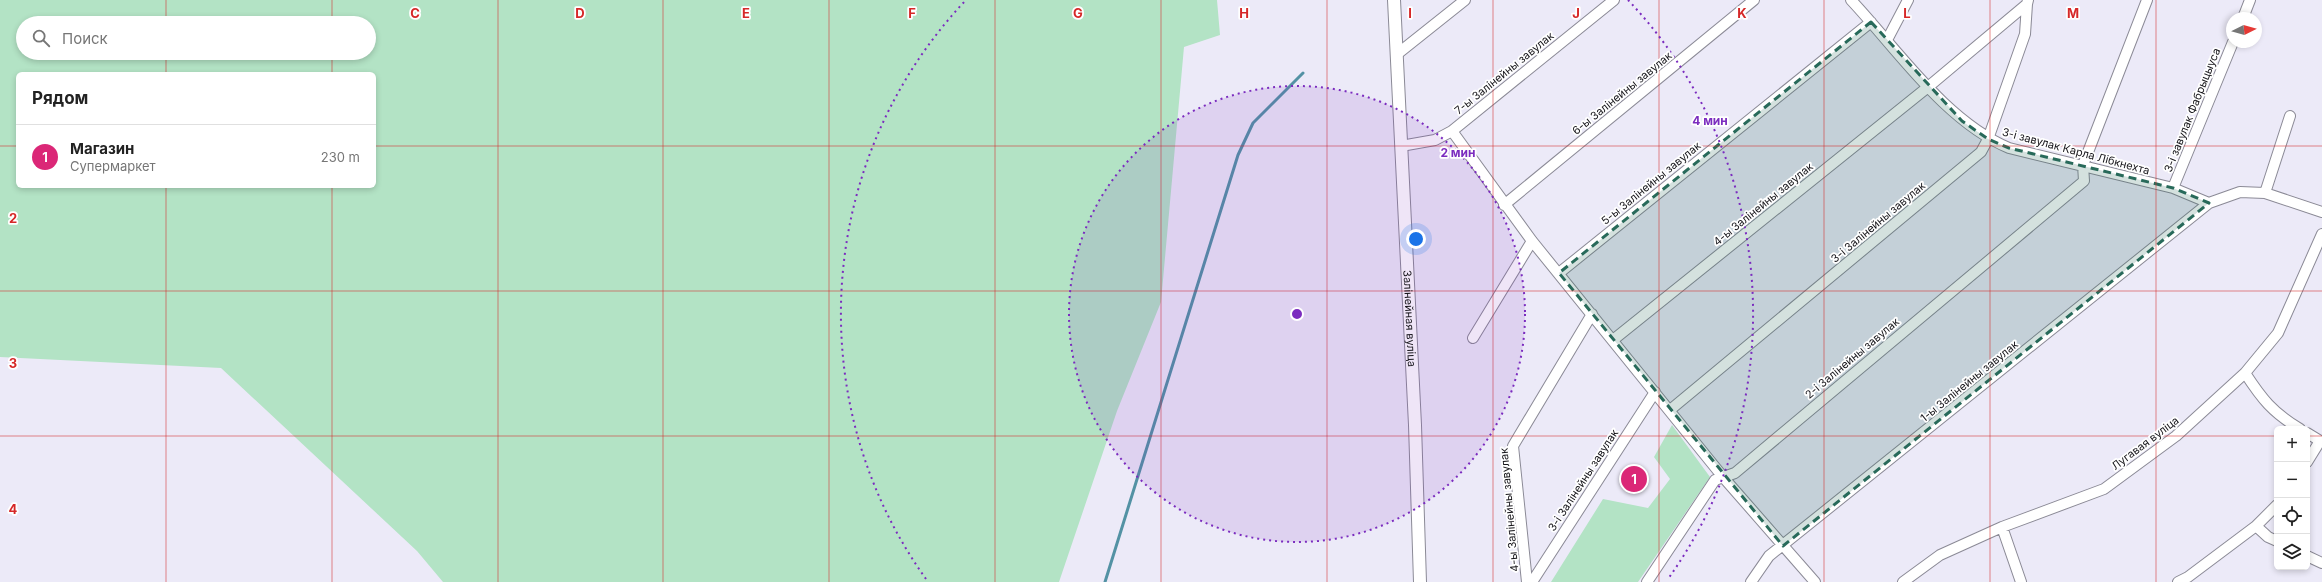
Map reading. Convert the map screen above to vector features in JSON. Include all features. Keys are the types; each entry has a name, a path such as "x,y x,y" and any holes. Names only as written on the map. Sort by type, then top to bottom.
{"street":[{"name":"Залінейная вуліца","path":"1394,0 1415,426 1420,582"},
{"path":"1396,55 1465,0"},
{"name":"7-ы Залінейны завулак","path":"1401,146 1435,140 1452,131 1614,0"},
{"name":"6-ы Залінейны завулак","path":"1504,205 1754,0"},
{"name":"3-і завулак Карла Лібкнехта","path":"1851,0 1928,87 1962,121 1988,139 2009,148 2173,188 2209,204"},
{"path":"1887,40 1908,0"},
{"path":"2083,166 2147,0"},
{"path":"2245,12 2250,0"},
{"name":"4-ы Залінейны завулак","path":"1613,340 1928,87 2028,2"},
{"name":"3-і Залінейны завулак","path":"1670,410 1981,152 1988,139 2025,34 2028,2"},
{"name":"5-ы Залінейны завулак","path":"1559,273 1871,22"},
{"name":"3-і завулак Фабрыцыуса","path":"2173,188 2231,48"},
{"path":"2264,193 2290,116"},
{"path":"1452,131 1504,205 1532,241 1723,477 1815,582"},
{"name":"2-і Залінейны завулак","path":"1647,582 1714,480 1735,472 2084,180 2083,166"},
{"path":"2209,204 2240,192 2264,193 2322,212"},
{"name":"1-ы Залінейны завулак","path":"1751,582 1769,556 2209,204"},
{"name":"Лугавая вуліца","path":"1904,582 1940,555 2002,527 2104,489 2176,436 2245,373 2278,333 2322,234"},
{"path":"1473,338 1532,241"},
{"name":"4-ы Залінейны завулак","path":"1527,582 1513,446 1592,314"},
{"path":"2245,373 2264,402 2282,418 2295,426"},
{"name":"3-і Залінейны завулак","path":"1532,582 1654,392"},
{"path":"2310,435 2321,442 2310,458"},
{"path":"2178,582 2188,577 2256,526 2274,508"},
{"path":"2256,526 2274,540"},
{"path":"2002,527 2021,582"},
{"path":"2310,557 2322,563"}],"highlighted area":[{"path":"1871,22 1962,121 1988,139 2009,148 2173,188 2209,203 1783,546 1559,273"}],"green space":[{"path":"0,0 1217,0 1220,35 1184,47 1161,302 1117,411 1059,582 443,582 417,551 221,368 0,357"},
{"path":"1672,425 1710,477 1638,582 1551,582 1603,499 1648,508 1670,479 1654,457"}],"waterway":[{"path":"1105,582 1238,155 1253,123 1303,73"}],"place":[{"name":"Магазин","path":"1634,479"}]}
